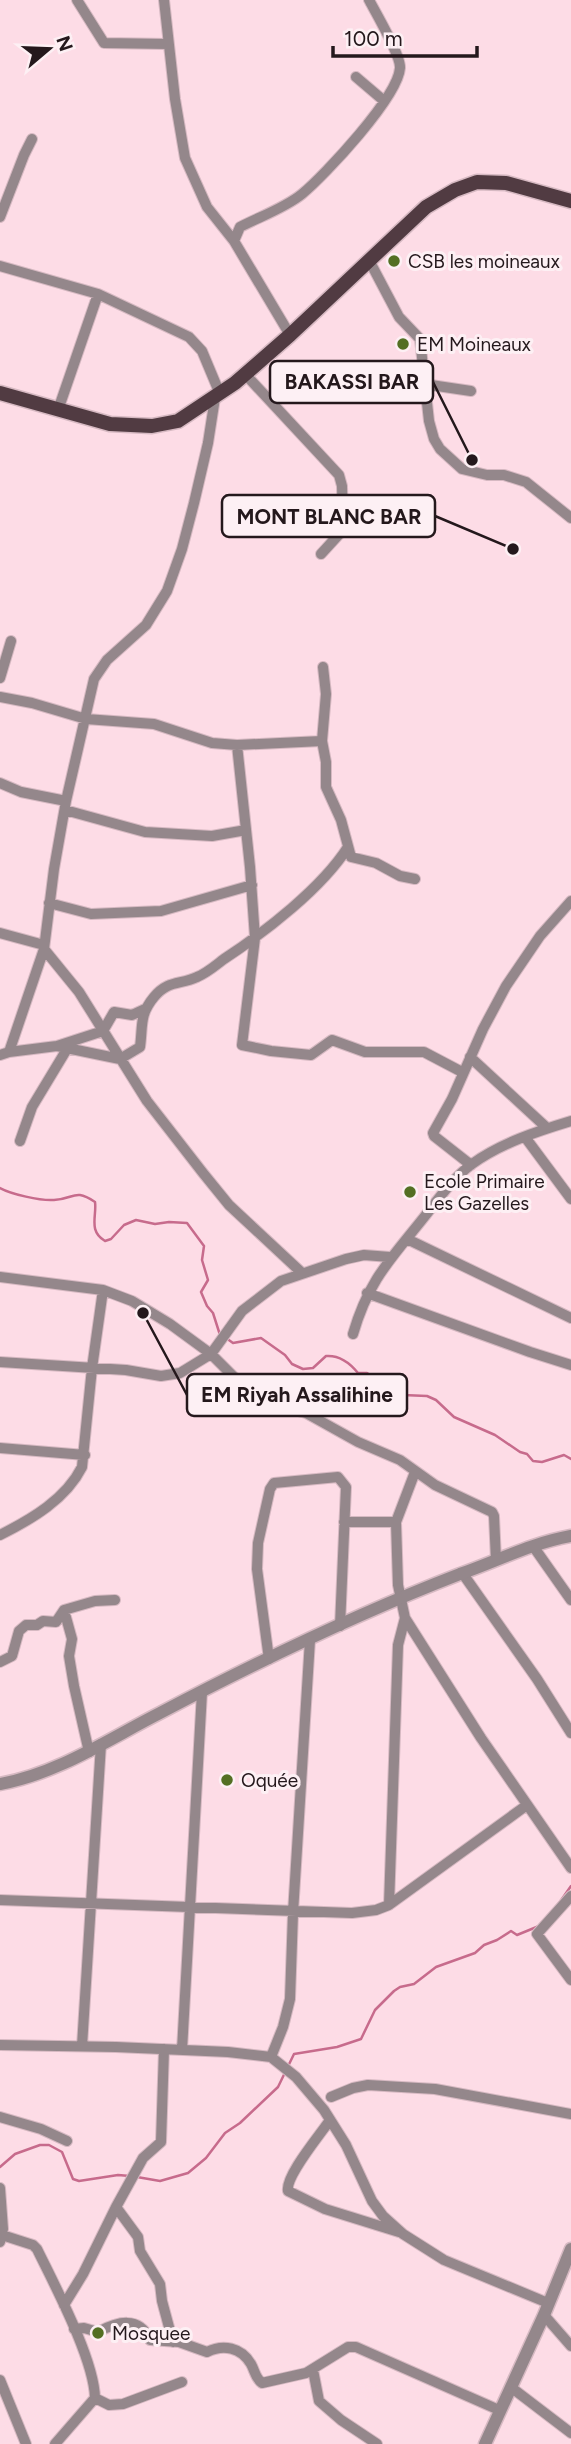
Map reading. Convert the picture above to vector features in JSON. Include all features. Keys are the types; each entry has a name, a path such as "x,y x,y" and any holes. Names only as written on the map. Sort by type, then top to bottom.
{"main road":[{"path":"0,393 110,424 152,426 178,421 245,374 370,262 426,207 456,190 477,182 506,183 571,201"}],"street":[{"path":"77,0 104,43 168,44"},
{"path":"163,0 185,158 207,207 234,242 290,335"},
{"path":"234,242 240,227 300,196 335,162 373,118 397,80 401,67 369,0"},
{"path":"356,77 383,100"},
{"path":"0,218 32,139"},
{"path":"370,262 399,317 420,339 424,353 424,384 434,439 448,459 462,469 487,475 504,475 526,482 571,518"},
{"path":"0,266 98,295 189,337 202,351 217,396 194,503 167,591 146,625 107,660 94,679 66,805 44,947 4,1054 62,1048 103,1031 114,1012 132,1015 145,1009"},
{"path":"58,410 98,295"},
{"path":"245,374 339,475 342,486 343,530 321,554"},
{"path":"424,384 471,391"},
{"path":"0,678 10,641"},
{"path":"323,667 326,694 322,741 326,762 326,787 341,820 351,856 376,863 400,876 415,879"},
{"path":"0,696 86,719 154,724 212,743 237,745 322,741"},
{"path":"237,745 255,938 242,1045 311,1055 332,1040 365,1052 424,1052 462,1073"},
{"path":"0,783 145,832 212,836 246,830"},
{"path":"62,1048 120,1059 140,1047 142,1036 139,1028 145,1009 165,986 197,977 255,938 335,867 348,847"},
{"path":"49,903 92,914 161,911 252,886"},
{"path":"471,1165 433,1133 506,986 540,936 571,901"},
{"path":"0,933 44,947 79,992 147,1101 229,1205 302,1273"},
{"path":"20,1141 32,1107 62,1048"},
{"path":"470,1057 547,1128"},
{"path":"353,1335 367,1293 390,1257 471,1165 493,1151 571,1121"},
{"path":"525,1137 571,1199"},
{"path":"407,1239 571,1318"},
{"path":"0,1362 161,1376 180,1373 211,1354 242,1311 281,1281 365,1255 390,1257"},
{"path":"0,1277 103,1290 131,1301 159,1317 211,1354 251,1394 279,1406 306,1413 358,1442 400,1461 435,1485 492,1512 496,1560"},
{"path":"0,1535 54,1502 75,1481 82,1467 103,1290"},
{"path":"367,1293 571,1365"},
{"path":"0,1448 85,1455"},
{"path":"415,1472 396,1522 398,1585 405,1618 571,1868"},
{"path":"269,1659 257,1569 258,1543 270,1489 274,1483 338,1477 346,1487 340,1626"},
{"path":"344,1522 396,1522"},
{"path":"0,1792 0,1784 31,1778 67,1763 202,1692 340,1626 496,1560 571,1536"},
{"path":"533,1546 571,1600"},
{"path":"463,1574 537,1679 571,1733"},
{"path":"0,1662 12,1656 19,1631 26,1625 37,1625 43,1621 57,1622 64,1610 95,1601 115,1600"},
{"path":"64,1610 72,1639 69,1656 74,1686 89,1752"},
{"path":"389,1905 398,1645 405,1618"},
{"path":"274,2059 290,1999 310,1640"},
{"path":"182,2050 202,1692"},
{"path":"82,2046 101,1744"},
{"path":"0,1900 293,1913 352,1913 376,1910 389,1905 527,1805"},
{"path":"571,1896 537,1934 571,1980"},
{"path":"0,2045 164,2049 274,2059 296,2077 324,2110 346,2145 372,2201 383,2216 403,2234 444,2260 546,2309 571,2346"},
{"path":"64,2305 83,2274 133,2176 144,2158 161,2142 164,2049"},
{"path":"309,2091 331,2097 368,2085 435,2089 571,2114"},
{"path":"324,2110 331,2097"},
{"path":"0,2117 41,2129 67,2141"},
{"path":"330,2120 295,2170 288,2182 288,2192 325,2209 403,2234"},
{"path":"0,2188 1,2238 33,2245 37,2249 74,2329 95,2389 95,2398 55,2444"},
{"path":"116,2207 138,2237 140,2252 160,2284 173,2342"},
{"path":"485,2444 499,2410 512,2388 571,2249"},
{"path":"74,2329 84,2328 98,2332 118,2321 136,2325 146,2331 150,2340 173,2342 207,2352 220,2346 227,2347 250,2362 256,2377 262,2383 313,2370 348,2347 356,2347 499,2410"},
{"path":"313,2370 319,2400 341,2420 377,2444"},
{"path":"0,2380 3,2397 26,2444"},
{"path":"95,2398 109,2405 123,2404 182,2382"},
{"path":"512,2388 571,2433"}],"waterway":[{"path":"0,1188 41,1199 54,1200 78,1195 88,1198 95,1202 95,1228 105,1241 111,1239 124,1225 136,1220 155,1224 187,1223 204,1246 202,1260 208,1280 201,1292 213,1313 220,1335"},
{"path":"226,1338 233,1343 261,1338 285,1355 292,1364 303,1369 313,1368 326,1356 340,1358 358,1373 367,1373 403,1395 427,1396 436,1400 454,1417 495,1435 527,1454 533,1461 542,1462 564,1455 571,1459"},
{"path":"557,1906 571,1886"},
{"path":"137,2177 160,2181 188,2173 206,2158 225,2133 240,2123 278,2087 294,2054 337,2047 361,2039 375,2010 400,1987 414,1984 436,1967 475,1953 484,1945 511,1931 517,1935 539,1926"},
{"path":"0,2167 15,2154 40,2145 49,2145 62,2152 73,2179 79,2181 118,2175 130,2176"}],"place":[{"name":"CSB les moineaux","path":"394,261"},
{"name":"EM Moineaux","path":"403,344"},
{"name":"BAKASSI BAR","path":"472,460"},
{"name":"MONT BLANC BAR","path":"513,549"},
{"name":"Ecole Primaire Les Gazelles","path":"410,1192"},
{"name":"EM Riyah Assalihine","path":"143,1313"},
{"name":"Oquée","path":"227,1780"},
{"name":"Mosquee","path":"98,2333"}]}
